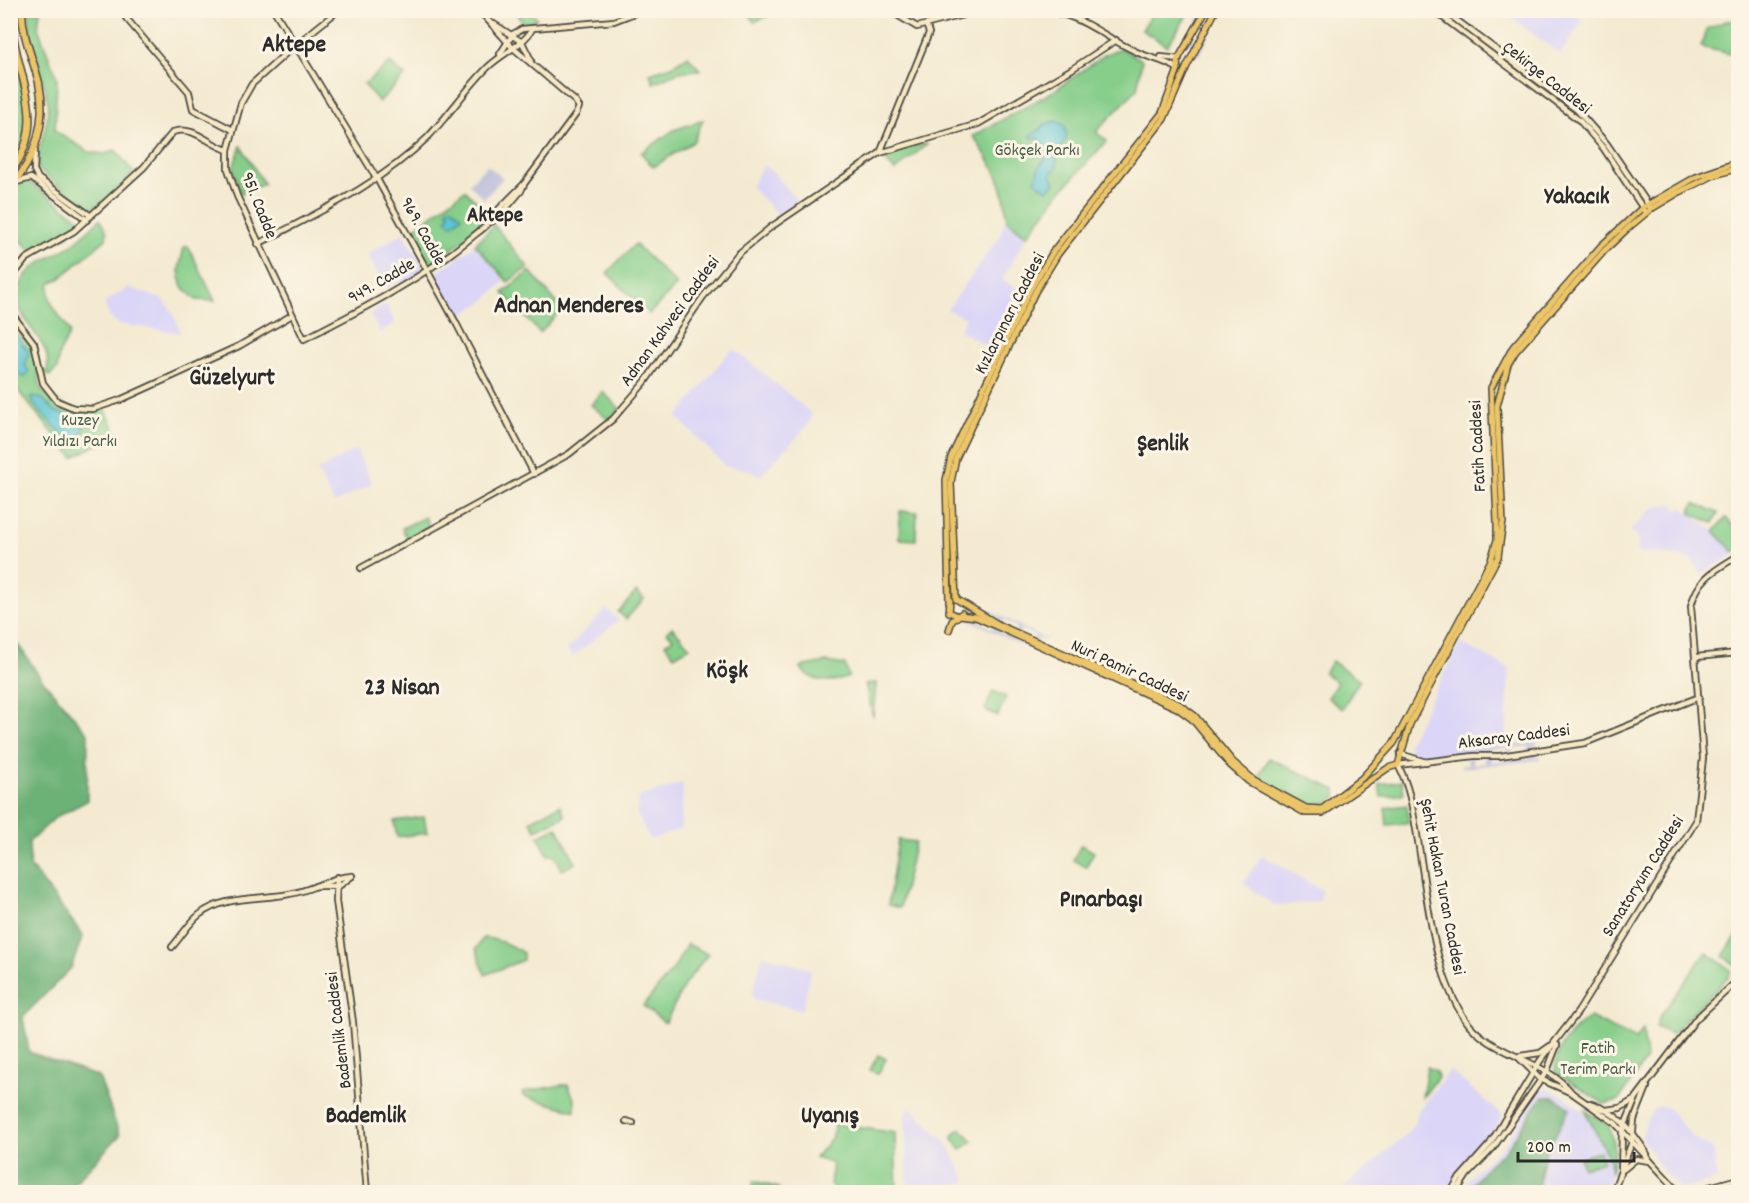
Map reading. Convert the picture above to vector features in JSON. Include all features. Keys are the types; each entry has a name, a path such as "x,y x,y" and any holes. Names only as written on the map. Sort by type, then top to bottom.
{"highway":[{"path":"10,172 25,148 31,118 26,84 14,46 12,10"},
{"path":"13,186 26,169 35,150 42,102 39,82 22,31 22,10"}],"main road":[{"path":"1178,69 1187,66 1186,60 1179,59 1206,10"},
{"name":"Kızlarpınarı Caddesi","path":"956,599 951,482 956,458 1035,292 1058,254 1164,119 1187,66 1216,10"},
{"name":"Kızlarpınarı Caddesi","path":"949,612 946,480 951,457 1030,290 1054,250 1162,113 1178,69 1176,64 1179,59"},
{"name":"Fatih Caddesi","path":"1389,749 1491,560 1497,540 1491,388 1513,347 1576,272 1647,208 1710,171 1738,162"},
{"name":"Fatih Caddesi","path":"1400,754 1410,724 1498,558 1503,522 1497,406 1508,364 1516,351 1605,250 1647,208 1712,176 1738,168"},
{"path":"949,602 956,599"},
{"name":"Nuri Pamir Caddesi","path":"956,599 964,606 1028,638 1179,704 1195,716 1246,777 1306,808 1322,809 1355,784 1381,759"},
{"path":"959,615 949,612 949,630 959,615 964,606"},
{"name":"Nuri Pamir Caddesi","path":"959,615 976,617 1177,708 1192,719 1246,777 1305,813 1323,813 1388,768"},
{"path":"1389,749 1400,754 1398,765 1388,768 1381,759 1382,753 1389,749"}],"street":[{"path":"135,10 126,18 189,92 196,113 233,130"},
{"name":"969. Cadde","path":"274,10 376,179 428,271 534,474"},
{"name":"951. Cadde","path":"304,339 258,244 234,187 228,169 228,150 241,103 252,84 339,10"},
{"path":"479,10 512,47 532,64"},
{"path":"258,244 339,203 376,179 427,138 498,57 513,34 522,29 614,21 642,10"},
{"path":"889,10 917,27 927,27 967,14 999,10"},
{"path":"1033,10 1066,14 1140,54 1166,61 1178,69"},
{"name":"Çekirge Caddesi","path":"1433,10 1579,120 1604,149 1647,208"},
{"name":"Çekirge Caddesi","path":"1443,10 1577,110 1607,144 1647,208"},
{"path":"489,21 513,34 522,42 532,64"},
{"path":"880,153 929,33 927,27"},
{"path":"498,57 529,37 532,29"},
{"path":"1116,40 1141,51 1179,59"},
{"name":"Adnan Kahveci Caddesi","path":"361,568 534,474 593,437 613,419 645,382 703,297 750,242 880,153 903,144 947,135 978,124 1072,69 1116,40"},
{"name":"949. Cadde","path":"304,339 385,298 428,271 491,222 493,215 524,184 579,107 532,64"},
{"path":"10,289 20,266 31,255 62,240 89,218 144,167 176,131 191,131 214,146 228,150"},
{"path":"35,150 34,170 38,178 89,218"},
{"path":"13,186 31,178 89,218"},
{"path":"10,259 20,266"},
{"path":"10,301 15,318 35,347 43,383 57,401 74,408 93,409 120,400 239,346 292,315"},
{"name":"Sanatoryum Caddesi","path":"1453,1192 1458,1180 1490,1144 1533,1073 1559,1039 1696,821 1703,758 1691,606 1695,592 1709,573 1738,556"},
{"path":"1696,657 1738,653"},
{"name":"Aksaray Caddesi","path":"1398,765 1431,763 1585,743 1699,697"},
{"path":"1400,754 1431,763"},
{"name":"Şehit Hakan Turan Caddesi","path":"1398,765 1412,802 1440,965 1450,998 1474,1031 1517,1056"},
{"path":"172,947 198,916 212,906 237,900 291,894 328,879 352,876 339,886 330,888 315,886"},
{"path":"336,901 338,877"},
{"path":"328,879 336,901"},
{"name":"Bademlik Caddesi","path":"336,901 356,1043 367,1192"},
{"path":"1621,1173 1622,1132 1636,1098 1696,1019 1738,980"},
{"path":"1517,1056 1540,1053 1559,1039"},
{"name":"Sanatoryum Caddesi","path":"1453,1192 1493,1148 1547,1071 1559,1039"},
{"path":"1517,1056 1539,1065 1572,1093"},
{"path":"1517,1056 1540,1079 1572,1093 1615,1123 1678,1192"},
{"path":"1613,1192 1635,1133 1634,1120 1648,1083"},
{"path":"1601,1108 1620,1108 1636,1098"},
{"path":"1587,1102 1601,1108 1635,1133 1652,1162"},
{"path":"626,1121 633,1122"},
{"path":"1621,1173 1636,1159 1652,1162"},
{"path":"1691,1192 1738,1179"}],"shaded area":[{"path":"1202,11 1205,11 1200,20 1211,25 1218,11 1221,11 1199,56 1196,55 1199,48 1192,47 1193,44 1189,42 1183,48","holes":["1198,24 1204,29 1202,44 1191,38"]},
{"path":"1507,11 1571,11 1583,21 1560,54 1506,14"},
{"path":"487,165 503,178 484,199 469,184"},
{"path":"763,165 774,173 800,204 781,218 751,187"},
{"path":"1005,219 1027,236 1002,280 1024,292 996,352 959,330 966,318 947,310 1000,236"},
{"path":"403,233 426,271 403,284 399,281 385,289 367,254"},
{"path":"475,245 505,281 483,302 458,317 433,276"},
{"path":"129,287 164,300 173,313 181,333 119,324 110,318 104,303"},
{"path":"386,304 395,323 380,333 370,314"},
{"path":"735,350 811,413 810,423 760,476 748,470 725,466 677,417 730,351"},
{"path":"356,449 372,484 334,503 317,471"},
{"path":"1673,503 1677,510 1683,508 1712,529 1735,554 1702,574 1690,559 1667,554 1636,552 1639,540 1630,531 1653,508"},
{"path":"975,603 1046,639 1045,641 1039,638 1034,649 1040,652 1039,654 967,619 968,616 975,619 980,609 973,606","holes":["984,611 999,618 993,629 979,622","1003,620 1017,627 1012,638 998,631","1021,629 1035,636 1029,647 1016,640"]},
{"path":"606,609 619,620 572,657 567,649"},
{"path":"1460,643 1509,668 1506,745 1423,757 1409,750 1408,743"},
{"path":"1538,742 1535,746 1536,757 1540,757 1540,760 1461,768 1461,766 1468,765 1467,753 1459,754 1459,751","holes":["1530,746 1527,749 1531,758 1513,760 1512,748","1507,748 1509,760 1490,762 1492,759 1488,750","1483,751 1485,763 1473,764 1471,752"]},
{"path":"683,783 681,829 650,840 637,814 639,797"},
{"path":"1262,855 1322,890 1320,901 1288,905 1272,904 1243,883"},
{"path":"763,955 811,969 802,1010 754,999 752,994"},
{"path":"1450,1070 1503,1116 1487,1142 1460,1173 1448,1192 1338,1192 1404,1137 1413,1126 1418,1111"},
{"path":"1546,1088 1567,1098 1586,1114 1598,1134 1610,1161 1611,1173 1606,1192 1460,1192 1468,1178 1504,1145 1537,1093"},
{"path":"1660,1106 1667,1107 1693,1137 1713,1149 1717,1179 1681,1190 1661,1168 1642,1138 1646,1121 1653,1110"},
{"path":"913,1109 946,1142 967,1181 938,1192 908,1192 905,1113"}],"green space":[{"path":"1154,10 1190,11 1167,46 1142,30"},
{"path":"29,11 40,11 38,28 57,78 55,131 89,152 105,154 115,150 134,173 100,204 92,208 83,205 38,169 48,106 31,35"},
{"path":"525,11 531,11 537,18 525,25 518,16"},
{"path":"748,11 764,11 768,16 754,22"},
{"path":"1726,21 1738,21 1738,56 1701,47 1706,29"},
{"path":"10,45 27,104 25,137 10,167"},
{"name":"Gökçek Parkı","path":"1121,48 1142,60 1137,89 1096,132 1107,141 1060,192 1027,236 1007,220 1004,195 997,175 973,136 1052,92 1106,54"},
{"path":"688,56 700,70 678,72 653,83 650,73 672,66"},
{"path":"390,63 405,76 379,102 364,84"},
{"path":"703,120 693,142 653,167 641,153 674,130"},
{"path":"927,144 895,171 883,158 907,146"},
{"path":"241,146 264,184 241,194 233,168"},
{"path":"24,181 28,181 81,220 68,236 33,252 16,236 11,236 10,193"},
{"path":"465,190 492,217 431,266 411,231"},
{"path":"100,219 107,232 106,239 59,279 50,283 52,303 70,333 59,354 57,369 49,376 46,374 48,362 45,351 21,310 18,299 20,286 29,271 73,244"},
{"path":"494,225 528,267 508,282 475,244"},
{"path":"635,244 677,285 649,314 607,273"},
{"path":"188,246 215,301 196,300 181,285 179,270 184,247"},
{"path":"530,271 562,309 540,333 503,293"},
{"name":"Kuzey Yıldızı Parkı","path":"10,316 34,351 41,390 63,405 87,410 105,409 118,435 73,457 19,392 11,372"},
{"path":"603,392 620,409 609,420 591,405"},
{"path":"1695,503 1718,513 1713,523 1690,513"},
{"path":"900,511 917,512 916,540 899,539"},
{"path":"425,517 429,527 407,538 402,528"},
{"path":"1726,518 1738,532 1738,548 1734,552 1714,531"},
{"path":"636,592 644,599 626,619 618,612"},
{"path":"672,627 690,647 674,656 665,644 673,638 667,632"},
{"path":"10,632 40,677 88,733 87,801 56,817 29,842 30,866 83,935 71,968 23,1017 29,1052 99,1077 120,1135 66,1192 11,1192"},
{"path":"1332,661 1360,680 1342,709 1328,698 1337,682 1324,673"},
{"path":"826,662 845,665 849,677 823,681 810,677 800,667"},
{"path":"876,683 873,717 865,684"},
{"path":"993,691 1006,697 998,716 985,710"},
{"path":"1269,758 1336,790 1336,797 1326,803 1316,805 1296,801 1286,796 1257,779"},
{"path":"1402,781 1404,794 1381,797 1379,784"},
{"path":"560,805 565,816 536,830 530,821"},
{"path":"1407,805 1409,823 1387,825 1385,808"},
{"path":"424,817 427,833 397,837 394,821"},
{"path":"557,827 576,863 562,870 555,855 548,855 538,836"},
{"path":"898,840 915,842 900,908 888,905"},
{"path":"1081,845 1094,852 1086,867 1073,860"},
{"path":"1738,934 1738,967 1723,956"},
{"path":"483,938 514,948 523,953 523,960 485,975 476,949"},
{"path":"687,944 708,954 685,984 665,1023 643,1006 674,968"},
{"path":"1706,952 1731,970 1729,976 1671,1034 1656,1027 1660,1016"},
{"name":"Fatih Terim Parkı","path":"1590,1017 1636,1040 1643,1029 1646,1059 1619,1100 1604,1104 1555,1072 1557,1056 1565,1040"},
{"path":"878,1055 886,1059 878,1074 870,1070"},
{"path":"1427,1067 1436,1071 1438,1077 1422,1098"},
{"path":"568,1085 575,1101 575,1111 523,1096 522,1092"},
{"path":"1542,1097 1554,1097 1570,1108 1545,1154 1537,1192 1475,1190 1471,1186 1489,1164 1506,1150"},
{"path":"1585,1110 1609,1126 1615,1151 1611,1173 1610,1161"},
{"path":"835,1124 895,1133 897,1192 833,1192 834,1188 830,1184 833,1164 815,1158 831,1139"},
{"path":"960,1128 973,1141 961,1150 952,1137"},
{"path":"1599,1152 1603,1161 1583,1168 1580,1158"},
{"path":"754,1181 779,1188 778,1192 752,1192"}],"water":[{"path":"1057,121 1064,125 1067,136 1062,147 1057,149 1057,165 1051,175 1055,183 1047,190 1035,181 1039,167 1046,158 1039,138 1032,138 1030,135 1039,131 1045,124"},
{"path":"451,207 462,216 451,225 446,219 450,215 447,210"},
{"path":"11,329 29,352 25,365 29,372 25,377 18,375 11,355"},
{"path":"30,397 41,398 55,411 82,421 84,428 77,444 70,444"}],"district":[{"name":"Aktepe","path":"294,46"},
{"name":"Yakacık","path":"1577,198"},
{"name":"Aktepe","path":"495,217"},
{"name":"Adnan Menderes","path":"569,307"},
{"name":"Güzelyurt","path":"232,379"},
{"name":"Şenlik","path":"1163,445"},
{"name":"Köşk","path":"727,672"},
{"name":"23 Nisan","path":"402,689"},
{"name":"Pınarbaşı","path":"1101,901"},
{"name":"Bademlik","path":"366,1117"},
{"name":"Uyanış","path":"830,1117"}]}
